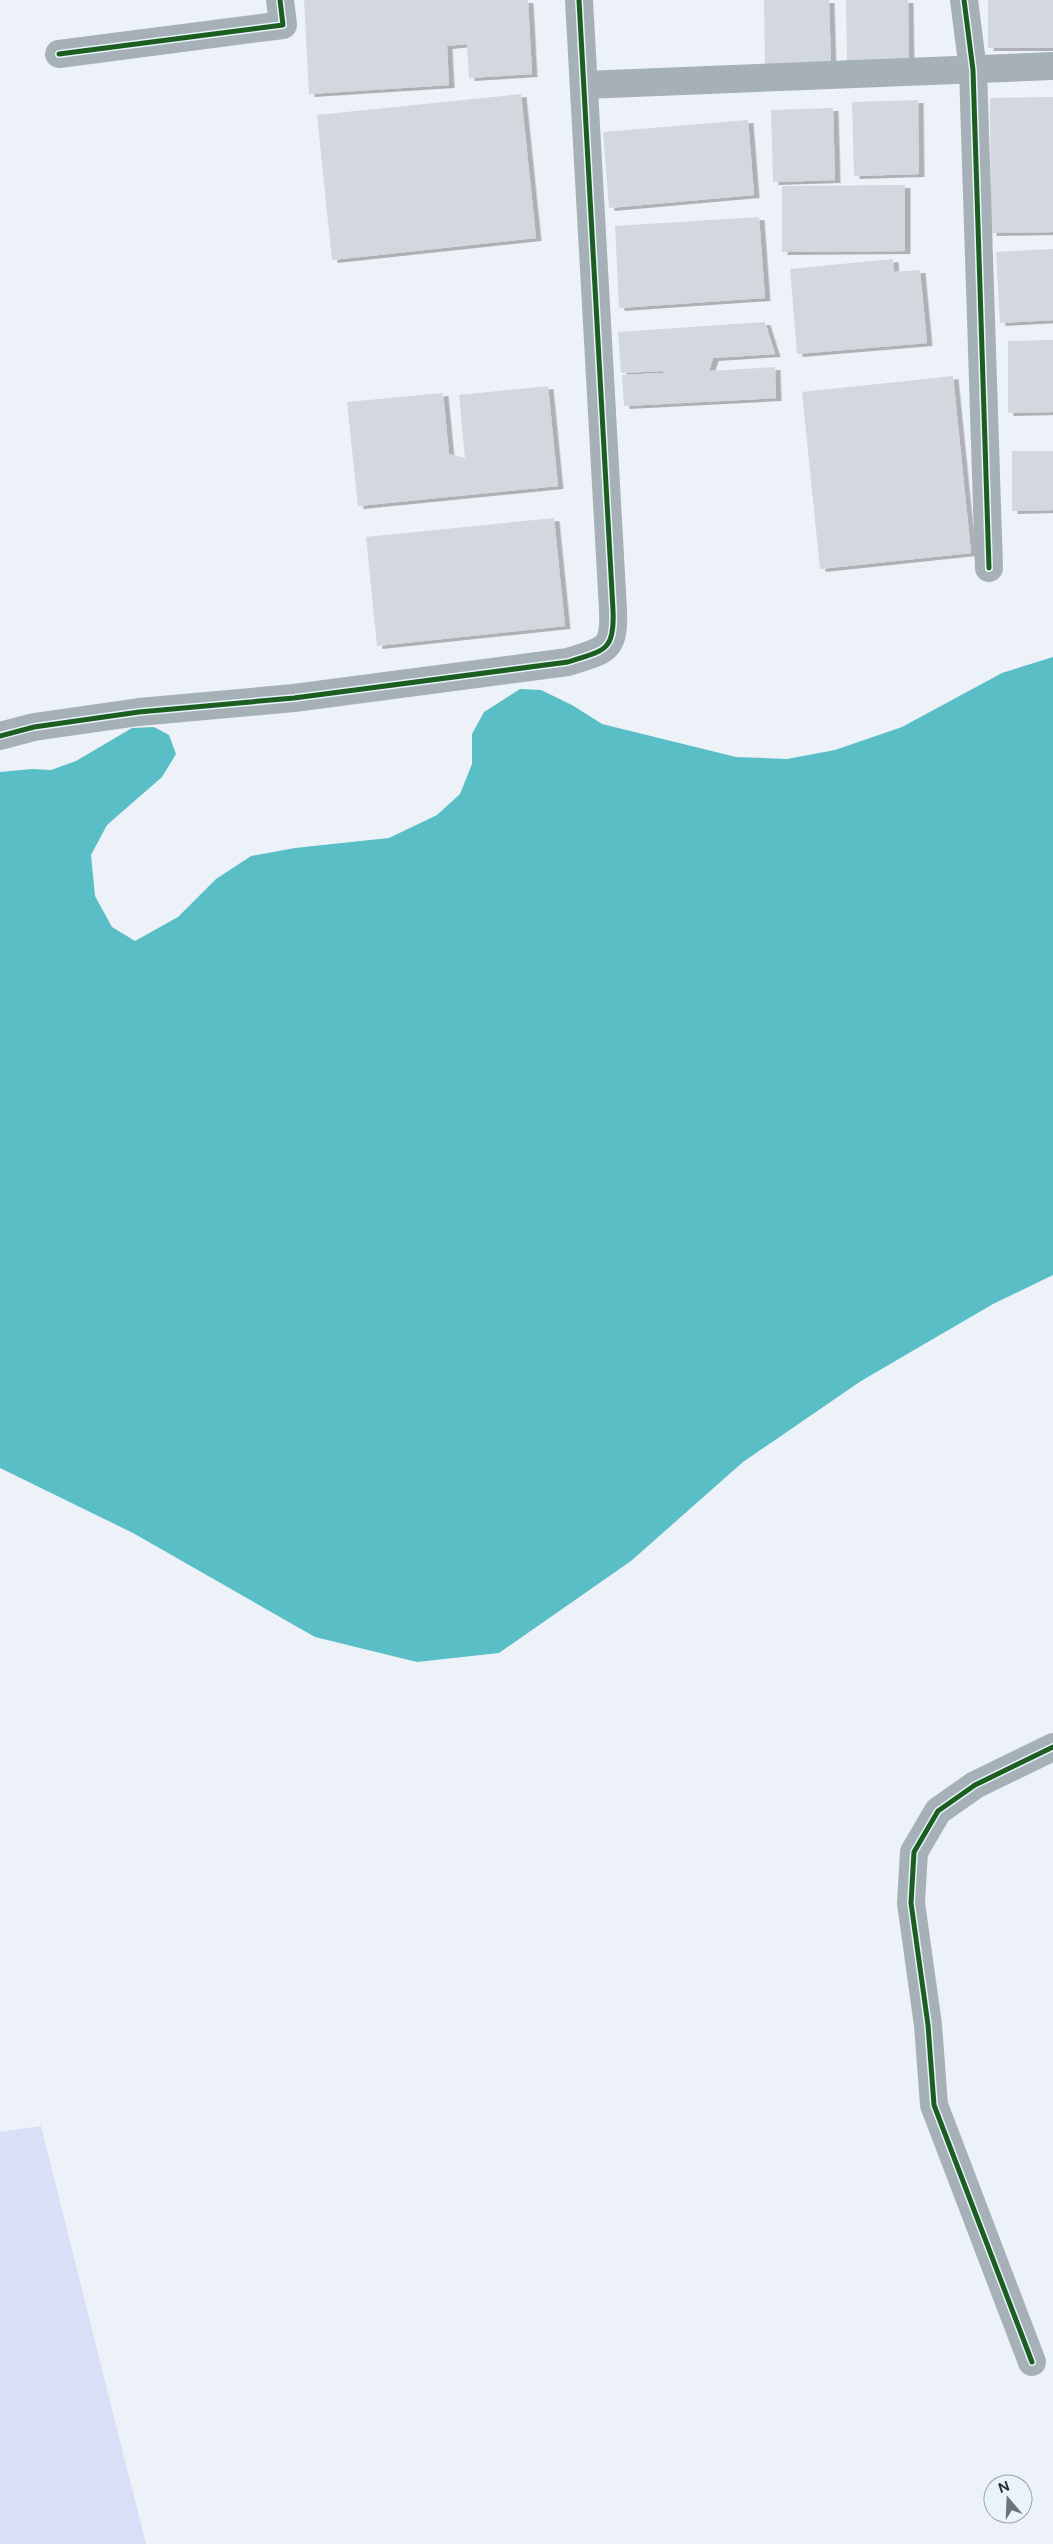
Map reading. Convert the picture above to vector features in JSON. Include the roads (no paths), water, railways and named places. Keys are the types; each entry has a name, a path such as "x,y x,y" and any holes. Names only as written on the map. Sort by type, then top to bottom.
{"street":[{"path":"59,54 283,25 280,0"},
{"path":"0,736 34,727 139,712 294,698 568,662 597,652 611,642 614,632 613,610 579,0"},
{"path":"964,0 972,70 990,568"},
{"path":"584,85 1053,66"},
{"path":"1032,2362 934,2105 928,2025 911,1902 914,1852 938,1811 975,1785 1053,1747"}],"water":[{"path":"1053,657 1053,1275 993,1304 861,1381 743,1462 631,1561 499,1653 417,1662 315,1637 133,1533 0,1468 0,772 32,769 51,770 76,761 132,728 154,727 169,735 176,754 162,777 107,825 91,855 95,896 112,927 135,941 178,917 216,879 251,856 295,848 389,838 437,815 460,794 472,764 472,734 484,712 520,689 541,690 572,705 602,724 736,757 787,759 835,750 902,727 1002,673"}]}
